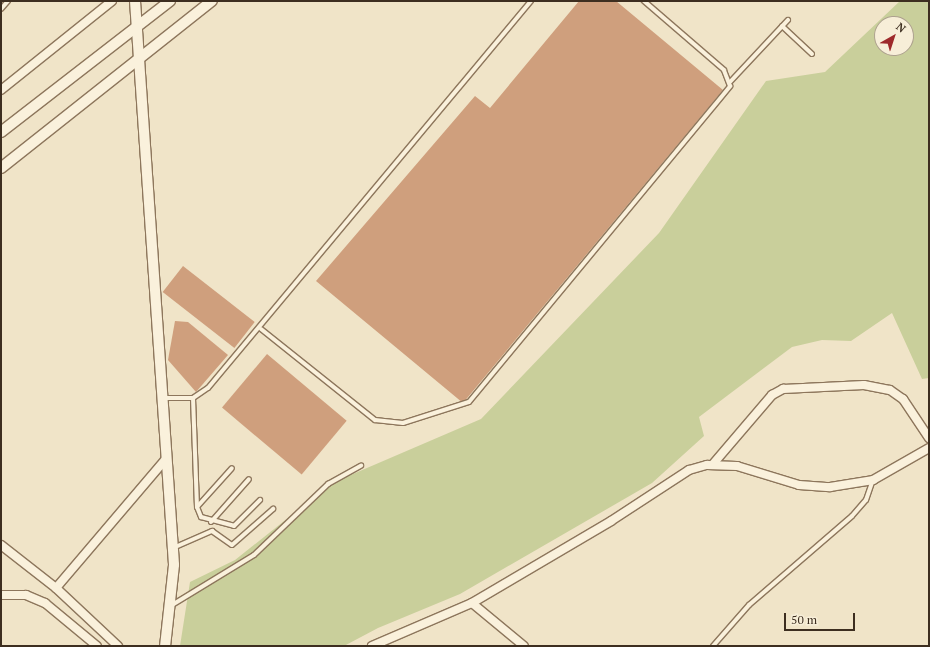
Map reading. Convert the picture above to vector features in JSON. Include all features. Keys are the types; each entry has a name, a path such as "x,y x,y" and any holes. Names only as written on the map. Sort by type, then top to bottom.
{"street":[{"path":"1,90 112,1"},
{"path":"135,1 142,56 145,163 165,460 173,548 172,605 165,646"},
{"path":"1,132 170,1"},
{"path":"1,168 212,1"},
{"path":"713,464 772,395 783,389 855,384 890,390 904,399 929,438"},
{"path":"372,646 472,603 597,530 689,470 713,464 737,466 813,487 873,480 929,448"},
{"path":"56,588 165,460"},
{"path":"1,545 56,588 118,646"},
{"path":"1,595 26,596 45,603 97,646"},
{"path":"472,603 524,646"}],"lane":[{"path":"1,9 8,1"},
{"path":"162,398 193,398 208,388 261,329 531,1"},
{"path":"644,1 724,70 730,82"},
{"path":"261,329 375,420 403,423 462,406 486,383 724,95 730,82 788,20"},
{"path":"782,26 812,54"},
{"path":"193,398 197,507 201,517 211,522 234,526 260,500"},
{"path":"172,605 254,555 328,484 361,466"},
{"path":"197,507 232,468"},
{"path":"211,522 249,479"},
{"path":"713,646 749,605 852,516 866,500 873,480"},
{"path":"173,548 212,531 232,545 273,509"}],"green space":[{"path":"900,1 929,1 929,378 922,379 892,313 851,341 822,340 792,347 699,417 704,436 652,483 460,594 378,628 344,646 180,646 190,582 235,560 332,483 481,419 659,233 766,81 825,72 874,26 874,56 914,56 914,16 884,16"}],"building":[{"path":"579,1 616,1 723,90 463,403 316,281 475,96 490,108"},
{"path":"183,266 255,322 234,348 163,292"},
{"path":"175,321 188,322 228,355 196,392 168,360"},
{"path":"267,354 347,421 302,474 222,408"}]}
